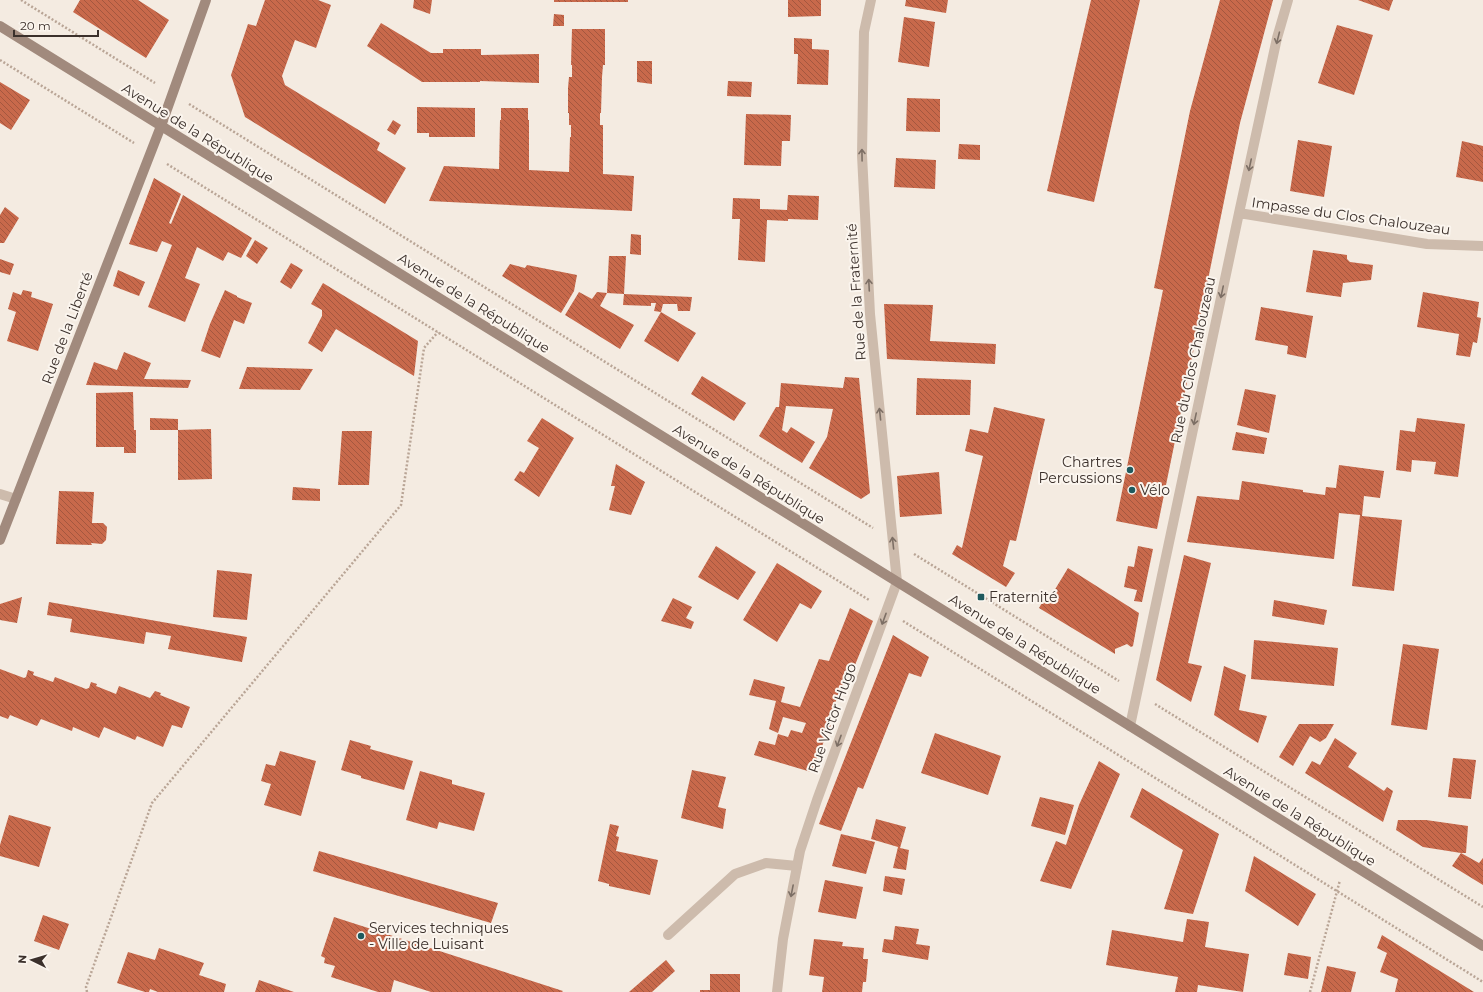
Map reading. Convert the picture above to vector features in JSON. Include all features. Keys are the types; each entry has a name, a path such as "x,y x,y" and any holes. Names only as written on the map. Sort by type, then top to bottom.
{"main road":[{"name":"Rue de la Liberté","path":"0,540 161,126 206,0"},
{"name":"Avenue de la République","path":"0,26 1483,946"}],"street":[{"name":"Rue de la Fraternité","path":"871,0 864,32 862,155 870,314 897,582"},
{"name":"Rue du Clos Chalouzeau","path":"1130,726 1239,213 1278,38 1288,0"},
{"name":"Impasse du Clos Chalouzeau","path":"1239,213 1427,244 1483,246"},
{"path":"0,494 16,499"},
{"name":"Rue Victor Hugo","path":"777,992 783,939 800,851 817,800 897,582"},
{"path":"668,935 735,874 766,864 798,866"}],"path":[{"path":"21,0 801,482 893,541 1483,907"},
{"path":"0,60 1483,982"},
{"path":"87,992 86,987 152,803 401,505 424,348 438,332"},
{"path":"1310,992 1345,861"}],"building":[{"path":"80,0 138,0 169,20 146,58 73,12"},
{"path":"265,0 318,0 331,5 316,48 295,40 282,76 285,85 380,143 377,150 406,168 385,204 245,117 231,75 248,24 256,26"},
{"path":"414,0 432,0 430,14 413,8"},
{"path":"554,0 628,0 628,2 554,2"},
{"path":"788,0 821,0 821,16 788,17"},
{"path":"906,0 948,0 946,13 905,6"},
{"path":"1091,0 1140,0 1094,202 1047,191"},
{"path":"1220,0 1273,0 1240,123 1157,529 1116,521 1163,290 1154,288 1190,111"},
{"path":"1358,0 1393,0 1389,11"},
{"path":"554,14 564,15 564,26 553,26"},
{"path":"904,17 935,22 929,67 898,62"},
{"path":"381,23 431,53 443,53 443,49 481,49 481,55 539,54 539,83 480,81 422,82 367,46"},
{"path":"1337,25 1373,35 1354,95 1318,83"},
{"path":"572,29 605,29 605,65 603,65 600,113 600,125 603,125 603,174 634,176 632,211 429,201 444,166 499,169 501,108 528,108 529,170 569,172 571,125 569,125 568,113 568,88 569,77 572,77"},
{"path":"794,38 812,39 812,49 829,50 828,85 797,84 798,54 794,54"},
{"path":"637,61 652,61 652,84 637,82"},
{"path":"728,81 752,82 751,97 727,96"},
{"path":"0,82 30,100 11,130 0,123"},
{"path":"907,98 940,99 940,132 906,131"},
{"path":"417,107 475,108 475,137 429,137 429,133 417,133"},
{"path":"746,114 791,115 790,141 782,141 781,166 744,165"},
{"path":"393,120 401,125 395,135 387,130"},
{"path":"1298,140 1332,146 1324,197 1290,191"},
{"path":"1462,141 1483,146 1483,182 1456,177"},
{"path":"959,144 980,145 980,160 958,159"},
{"path":"896,158 936,160 935,189 894,187"},
{"path":"154,178 181,194 169,223 171,224 183,195 252,238 241,258 228,252 223,261 197,247 185,278 200,284 185,322 148,307 172,245 162,241 157,252 129,244"},
{"path":"788,195 819,196 818,220 767,220 765,262 738,260 740,219 732,219 733,198 760,199 760,209 787,210"},
{"path":"5,207 19,218 4,243 0,243 0,215"},
{"path":"631,234 641,235 641,255 630,254"},
{"path":"255,240 268,248 257,264 246,256"},
{"path":"1313,250 1347,255 1347,259 1350,262 1373,265 1371,280 1343,283 1341,297 1306,292"},
{"path":"609,256 626,256 624,294 607,293"},
{"path":"0,259 14,264 10,275 0,272"},
{"path":"291,263 303,270 291,289 280,282"},
{"path":"510,264 525,268 527,265 577,275 574,291 561,313 502,276"},
{"path":"118,270 145,282 139,296 113,286"},
{"path":"323,283 418,341 414,376 336,329 322,352 308,343 322,316 322,310 311,304"},
{"path":"23,290 32,292 31,297 53,304 38,351 7,341 16,312 8,309 13,292 21,295"},
{"path":"225,290 252,303 244,324 234,320 220,358 201,351 210,324"},
{"path":"579,292 592,299 597,292 607,293 600,306 634,325 620,349 565,315"},
{"path":"1423,292 1479,302 1477,317 1481,318 1477,343 1473,342 1470,357 1456,355 1459,334 1417,327"},
{"path":"624,294 692,297 690,311 678,311 677,304 663,304 661,312 654,311 656,303 651,303 651,306 623,305"},
{"path":"884,304 933,305 930,341 996,344 995,364 887,359"},
{"path":"1261,307 1313,316 1306,358 1287,354 1288,346 1255,340"},
{"path":"661,312 696,333 678,362 644,341"},
{"path":"124,352 151,363 144,379 191,380 188,388 86,385 94,362 117,370"},
{"path":"247,367 313,369 300,390 239,389"},
{"path":"702,376 746,403 734,421 691,394"},
{"path":"845,377 859,378 870,493 861,499 809,468 827,437 833,409 786,406 782,430 787,433 791,427 815,442 802,463 759,436 776,407 779,407 781,383 843,388"},
{"path":"917,378 971,380 970,415 916,415"},
{"path":"1245,389 1276,395 1269,433 1237,425"},
{"path":"133,392 136,453 124,453 124,447 96,447 96,393"},
{"path":"994,407 1045,419 1016,541 1010,540 1003,566 1015,573 1006,587 952,554 957,545 962,548 983,456 965,451 970,429 988,433"},
{"path":"150,418 178,419 178,430 150,430"},
{"path":"542,418 574,438 539,497 514,480 520,471 524,473 539,448 527,441"},
{"path":"1417,418 1465,424 1458,477 1434,474 1436,462 1412,460 1411,472 1396,470 1400,430 1415,432"},
{"path":"211,429 212,479 178,480 178,430"},
{"path":"342,431 372,431 369,485 338,485"},
{"path":"1236,432 1267,438 1264,454 1232,450"},
{"path":"616,464 645,482 631,515 609,510 615,486 611,486"},
{"path":"1339,465 1384,471 1380,498 1364,496 1362,516 1402,520 1394,591 1352,586 1360,515 1339,513 1334,559 1187,542 1197,496 1239,500 1242,481 1303,490 1303,492 1325,495 1326,487 1336,488"},
{"path":"939,472 942,514 900,517 897,476"},
{"path":"293,487 320,489 320,501 292,500"},
{"path":"59,491 94,492 92,523 103,523 107,527 106,540 102,544 56,544"},
{"path":"716,546 756,572 738,600 698,577"},
{"path":"1138,546 1153,549 1142,602 1134,601 1137,590 1124,587 1128,566 1134,567"},
{"path":"1184,555 1211,563 1188,663 1202,666 1191,702 1156,680"},
{"path":"777,563 822,591 811,609 800,603 777,642 743,620"},
{"path":"1068,568 1139,613 1133,646 1131,647 1127,644 1115,649 1115,654 1039,608 1047,594 1051,596"},
{"path":"217,570 252,574 247,620 213,617"},
{"path":"22,597 17,623 0,620 0,604"},
{"path":"673,598 692,607 686,618 694,622 691,629 661,621"},
{"path":"1274,600 1327,610 1324,625 1272,616"},
{"path":"49,602 247,637 242,662 168,649 171,636 146,632 144,644 70,632 72,619 47,615"},
{"path":"850,608 873,621 855,665 851,664 829,718 833,720 811,772 754,755 759,741 775,745 778,734 788,737 791,730 802,733 806,723 783,717 778,733 769,729 776,701 749,695 754,679 785,687 781,702 800,707 819,659 829,661"},
{"path":"893,635 929,657 921,677 909,673 863,789 858,787 841,831 819,824"},
{"path":"1254,640 1338,648 1334,686 1251,679"},
{"path":"1403,644 1439,649 1427,730 1391,725"},
{"path":"1224,666 1246,675 1239,710 1267,716 1258,743 1214,715"},
{"path":"0,669 24,678 26,677 28,670 34,672 33,675 53,682 55,677 86,689 89,688 91,682 97,684 96,686 116,694 119,686 150,698 155,691 161,693 160,695 190,707 182,728 172,725 163,747 137,736 135,740 104,727 99,738 73,727 72,731 41,719 37,726 10,715 8,719 0,716"},
{"path":"1299,724 1334,724 1326,738 1320,742 1310,736 1293,766 1279,757"},
{"path":"935,733 1001,756 988,795 921,773"},
{"path":"1335,738 1357,753 1348,767 1384,791 1387,787 1393,791 1383,822 1305,773 1312,761 1320,765"},
{"path":"350,740 371,746 370,749 413,761 404,790 361,778 361,776 341,770"},
{"path":"280,751 316,761 301,816 264,805 271,784 261,781 266,764 275,766"},
{"path":"1453,758 1476,760 1471,799 1448,797"},
{"path":"1099,761 1120,774 1071,889 1040,881 1056,841 1066,845 1079,805"},
{"path":"692,770 726,777 718,807 726,809 723,829 681,818"},
{"path":"420,771 452,780 452,784 485,793 474,831 439,822 437,829 406,820"},
{"path":"1142,788 1219,834 1193,914 1164,909 1183,850 1130,817"},
{"path":"1040,797 1074,805 1065,835 1031,826"},
{"path":"9,815 51,827 39,867 0,856 0,845"},
{"path":"876,819 906,827 900,848 909,850 906,870 893,868 898,847 871,839"},
{"path":"1398,820 1426,820 1468,826 1466,853 1423,847 1396,830"},
{"path":"610,824 619,826 616,836 619,837 616,851 658,860 650,895 609,886 609,884 598,881"},
{"path":"841,834 875,842 866,874 832,866"},
{"path":"319,851 498,903 491,923 313,871"},
{"path":"1461,853 1479,863 1483,858 1483,885 1452,866"},
{"path":"1254,856 1316,894 1298,926 1245,891"},
{"path":"885,876 905,879 902,895 883,891"},
{"path":"825,880 863,887 856,919 818,912"},
{"path":"43,915 69,924 59,950 34,941"},
{"name":"Services techniques - Ville de Luisant","path":"334,917 563,991 431,992 394,980 391,992 378,992 331,977 335,966 324,963 325,958 321,956"},
{"path":"1187,919 1209,922 1205,947 1249,954 1243,992 1198,985 1197,992 1175,992 1178,977 1106,965 1112,930 1183,942"},
{"path":"895,926 919,929 916,944 930,946 928,960 882,952 884,939 893,940"},
{"path":"1382,935 1474,992 1395,992 1398,979 1380,972 1387,953 1377,948"},
{"path":"814,939 843,942 842,946 864,948 863,959 868,959 866,982 863,982 862,992 822,992 824,977 809,975"},
{"path":"159,948 204,963 199,975 226,984 224,992 158,992 150,989 149,992 145,992 117,983 128,952 155,960"},
{"path":"1288,953 1311,957 1308,979 1284,975"},
{"path":"666,960 675,971 652,992 629,992"},
{"path":"1327,966 1356,972 1351,992 1321,992"},
{"path":"710,974 740,974 740,992 700,992 700,990 710,990"},
{"path":"259,980 294,992 255,992"}],"place":[{"name":"Chartres Percussions","path":"1130,470"},
{"name":"Vélo","path":"1132,490"},
{"name":"Fraternité","path":"981,597"},
{"name":"Services techniques - Ville de Luisant","path":"361,936"}]}
